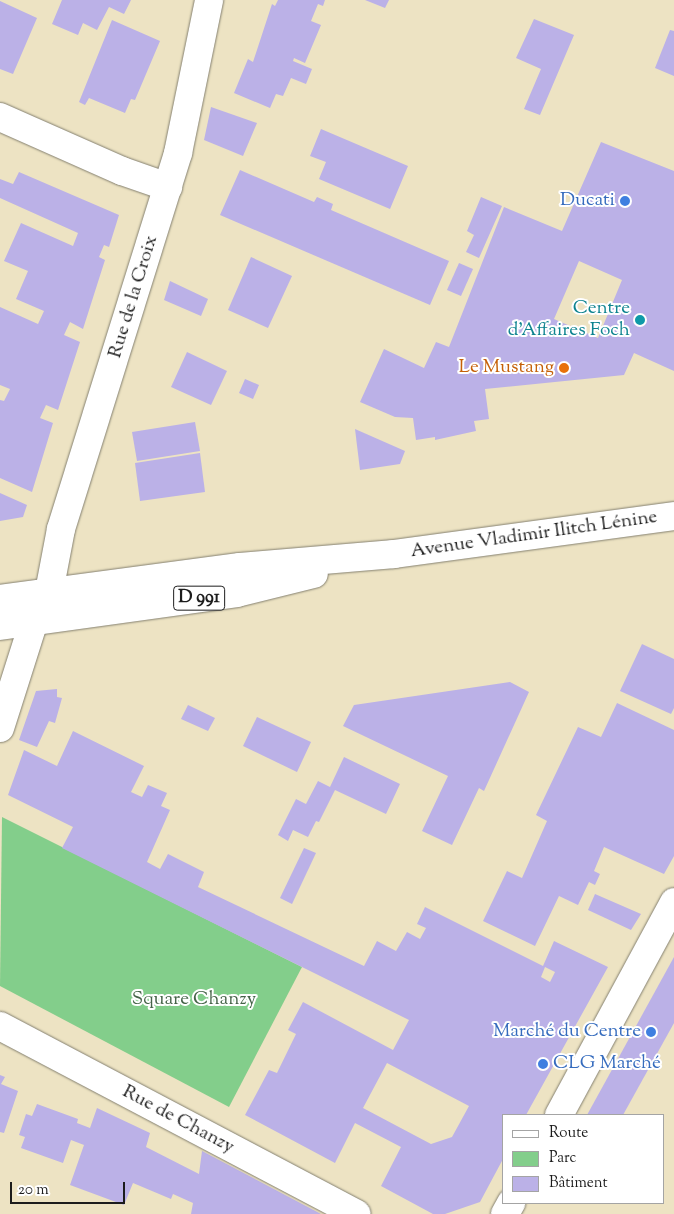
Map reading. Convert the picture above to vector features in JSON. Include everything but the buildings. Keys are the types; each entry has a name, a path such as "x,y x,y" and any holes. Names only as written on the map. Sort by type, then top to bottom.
{"street":[{"name":"Rue de la Croix","path":"49,592 61,529 178,153 209,0"},
{"path":"0,116 122,171 168,187"},
{"name":"Avenue Vladimir Ilitch Lénine","path":"0,599 240,567 394,554 674,516"},
{"name":"Avenue Vladimir Ilitch Lénine","path":"0,626 237,593 394,554"},
{"path":"0,728 34,621"},
{"path":"559,1114 674,902"},
{"name":"Rue de Chanzy","path":"0,1026 357,1214"}],"green space":[{"name":"Square Chanzy","path":"2,817 302,967 229,1107 0,986"}],"place":[{"name":"Ducati","path":"625,201"},
{"name":"Centre d'Affaires Foch","path":"640,320"},
{"name":"Le Mustang","path":"564,368"},
{"name":"Marché du Centre","path":"651,1032"},
{"name":"CLG Marché","path":"543,1064"}]}
